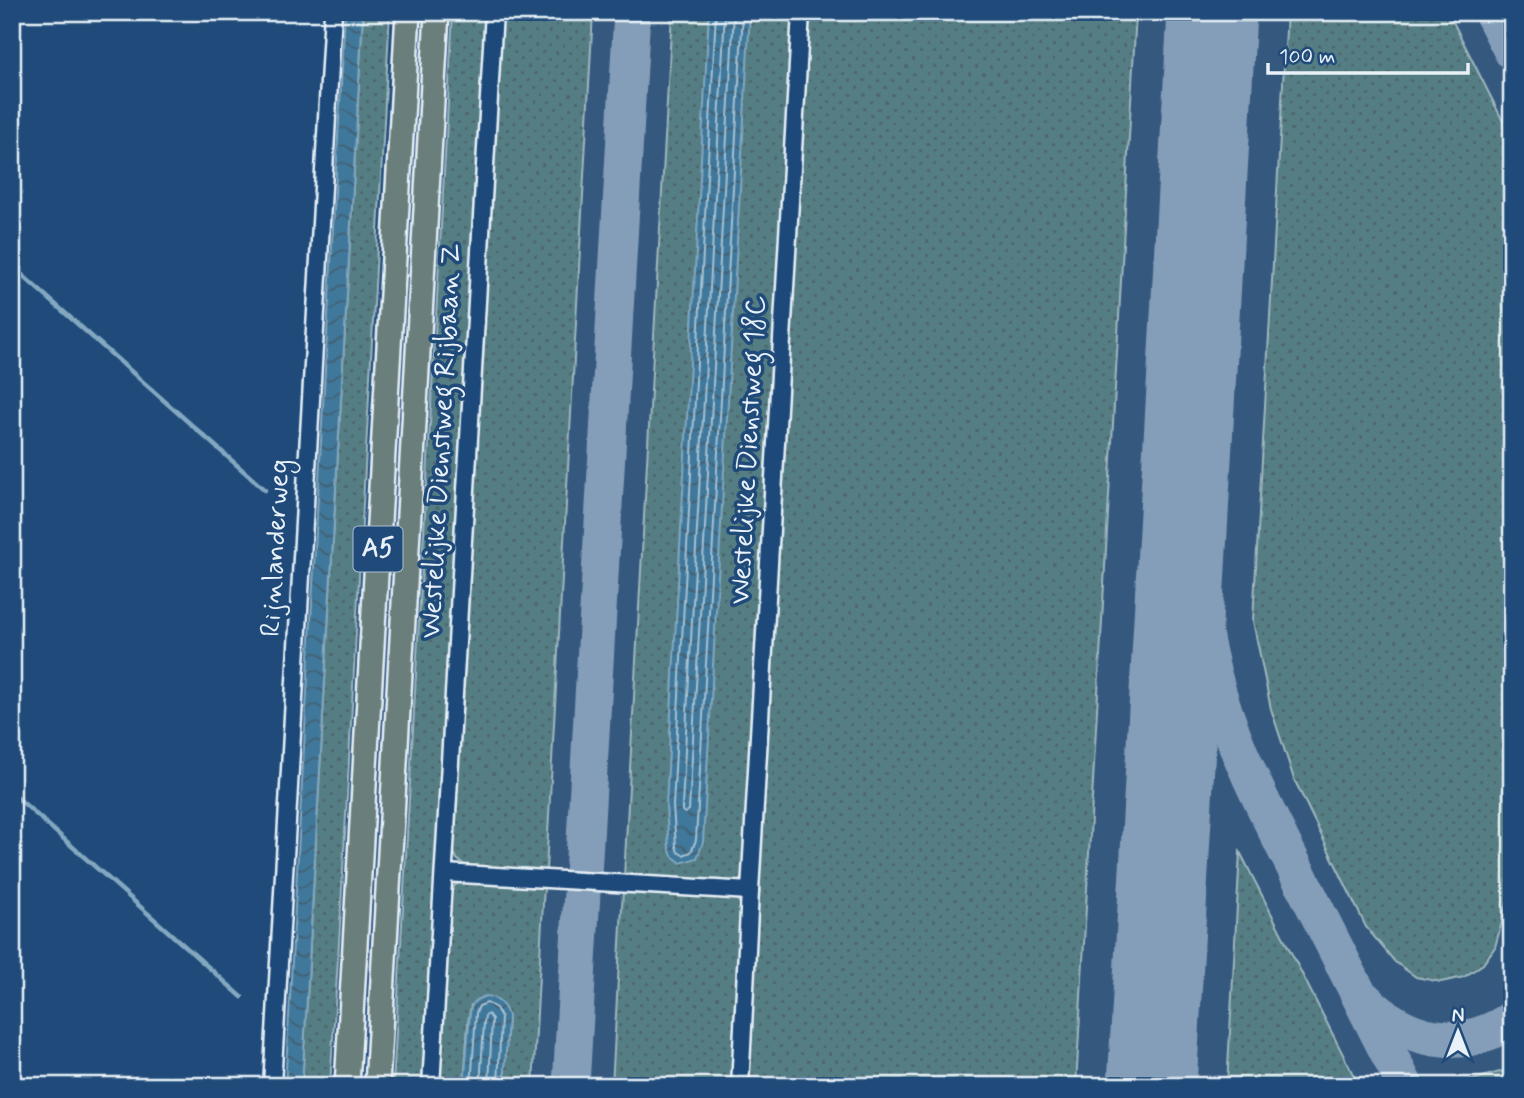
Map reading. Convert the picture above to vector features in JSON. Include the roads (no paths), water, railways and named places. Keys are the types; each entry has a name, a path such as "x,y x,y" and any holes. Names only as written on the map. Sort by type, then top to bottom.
{"highway":[{"name":"A5","path":"348,1086 408,12"},
{"name":"A5","path":"377,1086 437,12"}],"street":[{"name":"Rijnlanderweg","path":"272,1086 333,12"},
{"name":"Westelijke Dienstweg Rijbaan Z","path":"431,1086 494,12"},
{"name":"Westelijke Dienstweg 18C","path":"740,1086 801,12"},
{"path":"444,873 750,891"}],"water":[{"path":"345,12 363,12 302,1086 285,1086"},
{"path":"709,12 750,12 703,842 697,858 681,863 672,856 669,848 666,806"},
{"path":"486,996 500,1002 508,1016 504,1086 464,1086 470,1012 475,1001"}],"waterway":[{"path":"12,266 265,490"},
{"path":"12,793 242,997"}]}
